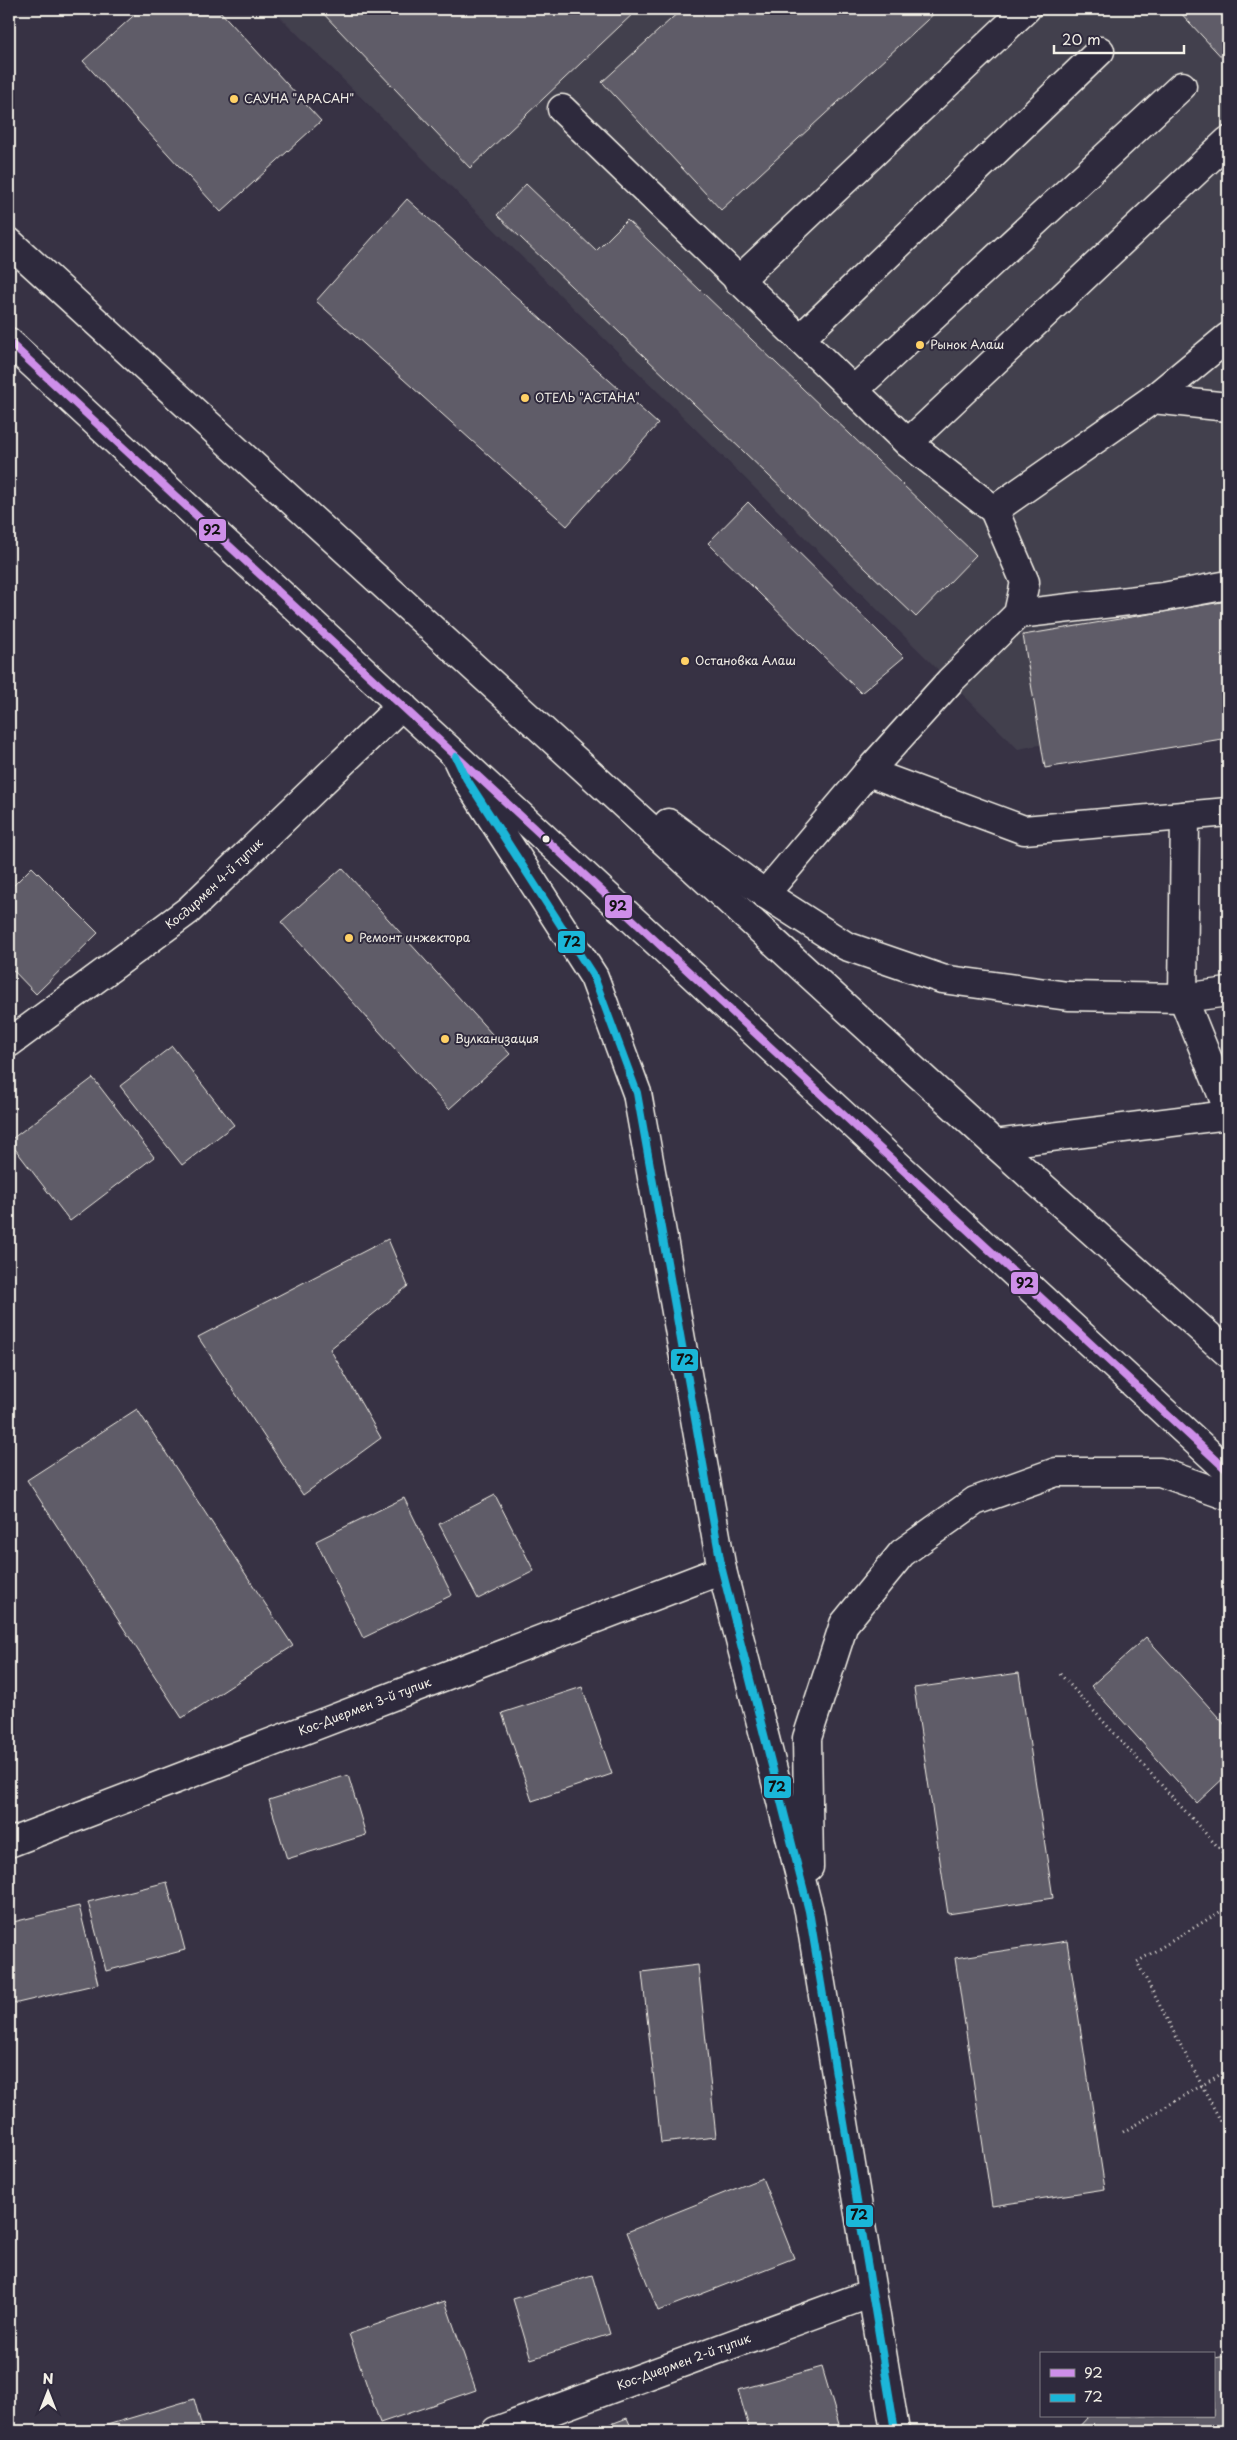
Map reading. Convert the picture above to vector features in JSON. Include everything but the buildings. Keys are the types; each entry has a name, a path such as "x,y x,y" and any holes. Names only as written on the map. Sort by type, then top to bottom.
{"main road":[{"path":"738,281 1026,9"},
{"path":"800,339 1100,52"},
{"path":"853,391 1182,86"},
{"path":"562,109 738,281 908,443 994,510 1025,582 1018,614 950,682 868,772 765,894"},
{"path":"908,443 1228,140"},
{"path":"9,242 995,1144 1228,1353"},
{"path":"994,510 1153,399 1228,337"},
{"path":"9,342 1228,1471"},
{"path":"1153,399 1228,407"},
{"path":"1018,614 1154,598 1228,585"},
{"name":"Косдирмен 4-й тупик","path":"9,1044 189,910 402,704"},
{"path":"562,746 765,894 846,946 942,979 1068,996 1183,998 1228,992"},
{"path":"456,756 466,778 594,977 637,1093 722,1570 809,1911 895,2431"},
{"path":"868,772 1024,830 1228,812"},
{"path":"1185,816 1183,998 1228,1109"},
{"path":"995,1144 1228,1115"},
{"path":"809,1911 807,1738 844,1624 902,1553 975,1500 1056,1472 1160,1472 1228,1496"},
{"name":"Кос-Диермен 3-й тупик","path":"9,1844 722,1570"},
{"name":"Кос-Диермен 2-й тупик","path":"496,2431 872,2293"}],"path":[{"path":"1060,1674 1228,1858"},
{"path":"1228,1907 1137,1962 1228,2135"},
{"path":"1123,2132 1228,2070"}],"shaded area":[{"name":"Рынок Алаш","path":"272,9 1228,9 1228,709 1018,749"}],"transit line":[{"name":"92","path":"9,342 1228,1471"},
{"name":"72","path":"456,757 466,778 594,977 637,1093 722,1570 809,1911 895,2431"}],"place":[{"name":"САУНА \"АРАСАН\"","path":"234,99"},
{"name":"Рынок Алаш","path":"920,345"},
{"name":"ОТЕЛЬ \"АСТАНА\"","path":"525,398"},
{"name":"Остановка Алаш","path":"685,661"},
{"name":"Ремонт инжектора","path":"349,938"},
{"name":"Вулканизация","path":"445,1039"}]}
